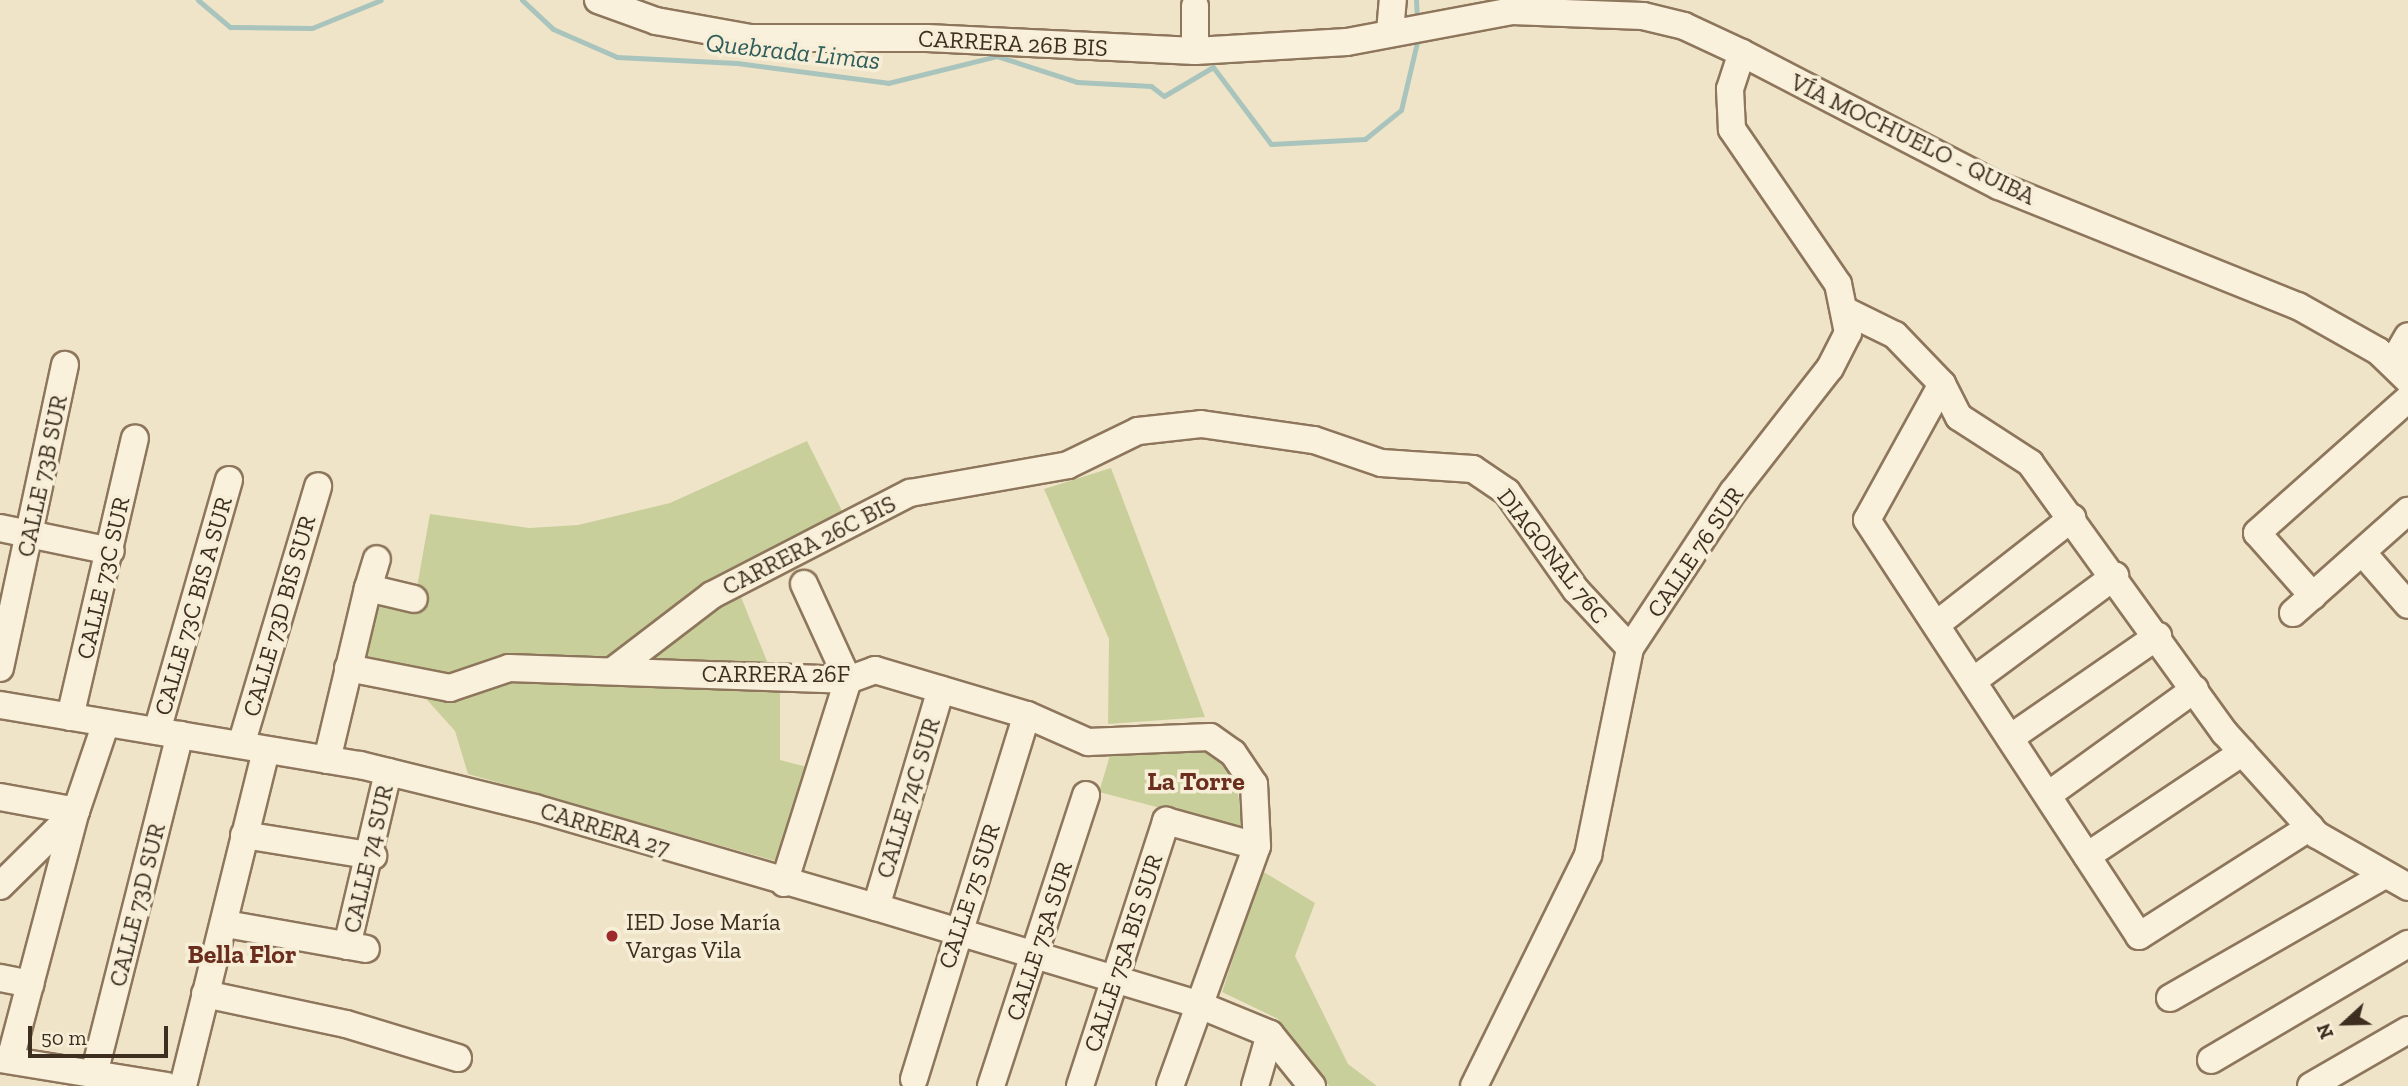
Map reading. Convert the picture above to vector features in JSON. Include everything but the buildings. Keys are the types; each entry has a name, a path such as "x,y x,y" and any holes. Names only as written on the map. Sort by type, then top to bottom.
{"street":[{"name":"CARRERA 26B BIS","path":"598,0 656,21 750,38 927,38 1195,51 1347,42 1408,27"},
{"path":"1393,0 1408,27"},
{"path":"1195,6 1195,51"},
{"name":"VÍA MOCHUELO - QUIBA","path":"1408,27 1512,11 1643,16 1684,26 1742,53 1999,186 2309,311 2400,372"},
{"path":"1742,53 1730,89 1732,129 1808,233 1848,312 1895,335 1942,384 1959,417 2030,463 2115,576 2194,689 2243,752 2310,827 2383,876 2408,887"},
{"name":"CALLE 76 SUR","path":"1474,1086 1587,855 1630,648 1733,492 1830,368 1848,333 1848,312"},
{"path":"2400,372 2408,336"},
{"name":"CALLE 73B SUR","path":"0,668 65,365"},
{"path":"1942,384 1867,520 2139,936 2310,827"},
{"path":"2313,596 2258,533 2408,399"},
{"name":"CARRERA 26C BIS","path":"614,670 712,595 861,514 950,483 1068,465 1138,431 1201,424 1260,429 1381,463 1473,469"},
{"name":"CALLE 73C SUR","path":"70,717 111,551 135,438"},
{"name":"DIAGONAL 76C","path":"1473,469 1507,492 1576,590 1630,648"},
{"name":"CALLE 73C BIS A SUR","path":"169,733 229,480"},
{"name":"CALLE 73D BIS SUR","path":"183,1086 205,994 226,924 244,835 253,747 318,486"},
{"path":"2293,613 2408,511"},
{"path":"1937,624 2072,518"},
{"path":"0,528 111,551"},
{"path":"2362,552 2408,605"},
{"path":"327,760 377,559"},
{"path":"1973,681 2115,576"},
{"path":"784,883 848,680 804,584"},
{"path":"368,588 414,599"},
{"path":"2010,738 2158,636"},
{"name":"CARRERA 26F","path":"348,668 450,688 509,668 848,680 875,670 1027,715 1088,742 1192,735 1210,737 1233,753 1254,784 1257,846"},
{"name":"CALLE 74C SUR","path":"876,907 941,689"},
{"path":"2048,795 2194,689"},
{"name":"CARRERA 27","path":"0,705 327,760 535,808 1197,1004 1270,1034"},
{"name":"CALLE 75 SUR","path":"914,1079 957,931 1027,715"},
{"path":"106,723 76,811 30,984 5,1059 167,1086"},
{"name":"CALLE 73D SUR","path":"94,1074 169,733"},
{"path":"2087,856 2243,752"},
{"name":"CALLE 74 SUR","path":"226,924 357,947 388,772"},
{"name":"CALLE 75A SUR","path":"990,1086 1086,795"},
{"path":"0,797 76,811"},
{"path":"0,886 76,811"},
{"name":"CALLE 75A BIS SUR","path":"1080,1086 1166,821 1257,846"},
{"path":"244,835 373,856"},
{"path":"1170,1086 1197,1004 1257,846"},
{"path":"2170,998 2383,876"},
{"path":"2211,1060 2408,944"},
{"path":"0,978 30,984"},
{"path":"205,994 346,1024 458,1058"},
{"path":"2311,1086 2408,1030"},
{"path":"1255,1086 1270,1034"},
{"path":"1270,1034 1312,1086"}],"green space":[{"path":"807,441 845,517 730,570 780,693 780,760 811,768 779,862 468,774 455,731 419,691 354,676 372,580 417,587 430,514 529,528 578,525 670,503"},
{"path":"1111,468 1205,717 1108,724 1109,639 1044,489"},
{"path":"1192,741 1218,753 1233,769 1245,830 1099,792 1111,752"},
{"path":"1262,871 1315,903 1295,956 1348,1064 1377,1086 1329,1086 1278,1019 1222,992"}],"waterway":[{"name":"Quebrada Limas","path":"198,0 230,27 312,28 381,0"},
{"name":"Quebrada Limas","path":"522,0 553,29 617,57 737,63 888,83 997,56 1077,82 1151,86 1164,96 1213,67 1271,144 1365,139 1401,110 1418,38"},
{"name":"Quebrada Limas","path":"1416,0 1417,21"}],"place":[{"name":"IED Jose María Vargas Vila","path":"612,936"}],"district":[{"name":"La Torre","path":"1196,782"},
{"name":"Bella Flor","path":"242,955"}]}
